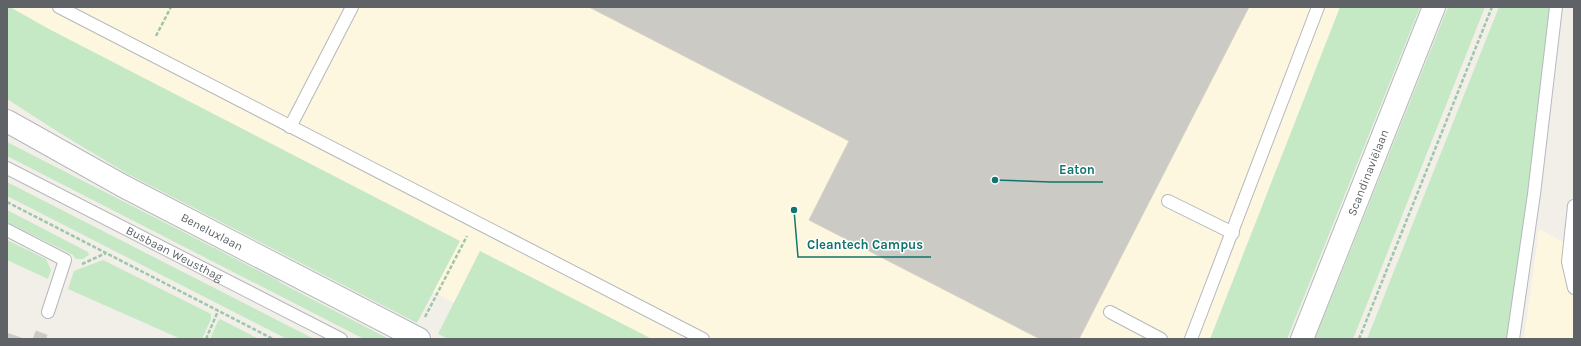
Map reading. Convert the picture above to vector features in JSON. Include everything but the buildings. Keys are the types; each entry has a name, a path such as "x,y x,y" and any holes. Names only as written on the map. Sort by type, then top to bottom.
{"street":[{"name":"Scandinaviëlaan","path":"1302,339 1434,7"},
{"name":"Beneluxlaan","path":"7,121 35,138 124,186 417,338"}],"lane":[{"path":"59,7 703,339"},
{"path":"290,127 352,7"},
{"path":"1191,339 1233,233 1318,7"},
{"path":"1513,339 1534,194 1556,7"},
{"name":"Busbaan Weusthag","path":"7,168 341,339"},
{"path":"1168,201 1233,233"},
{"path":"1574,210 1568,262 1574,288"},
{"path":"7,230 65,260 48,312"},
{"path":"1110,312 1161,339"}],"path":[{"path":"148,53 171,7"},
{"path":"1359,339 1492,7"},
{"path":"7,202 273,339"},
{"path":"417,338 463,244"},
{"path":"65,260 76,266 106,253"},
{"path":"206,339 218,311"}],"shaded area":[{"path":"7,7 1399,7 1271,339 528,339 7,82"},
{"path":"1539,229 1574,248 1574,339 1524,339"}],"green space":[{"path":"7,7 10,7 47,28 460,241 417,323 128,174 7,99"},
{"path":"1340,7 1420,7 1287,339 1210,339"},
{"path":"1448,7 1485,7 1353,339 1315,339"},
{"path":"1499,7 1550,7 1537,132 1510,339 1367,339"},
{"path":"7,142 389,339 364,339 7,156"},
{"path":"7,182 314,339 287,339 7,196"},
{"path":"7,210 88,252 89,255 83,259 76,259 73,255 7,222"},
{"path":"7,240 46,259 51,270 48,279 7,260"},
{"path":"480,251 652,339 449,339 438,334"},
{"path":"103,260 211,314 211,319 202,339 181,339 68,289 74,271"},
{"path":"220,319 259,339 210,339"}],"place":[{"name":"Eaton","path":"995,180"},
{"name":"Cleantech Campus","path":"794,210"}]}
